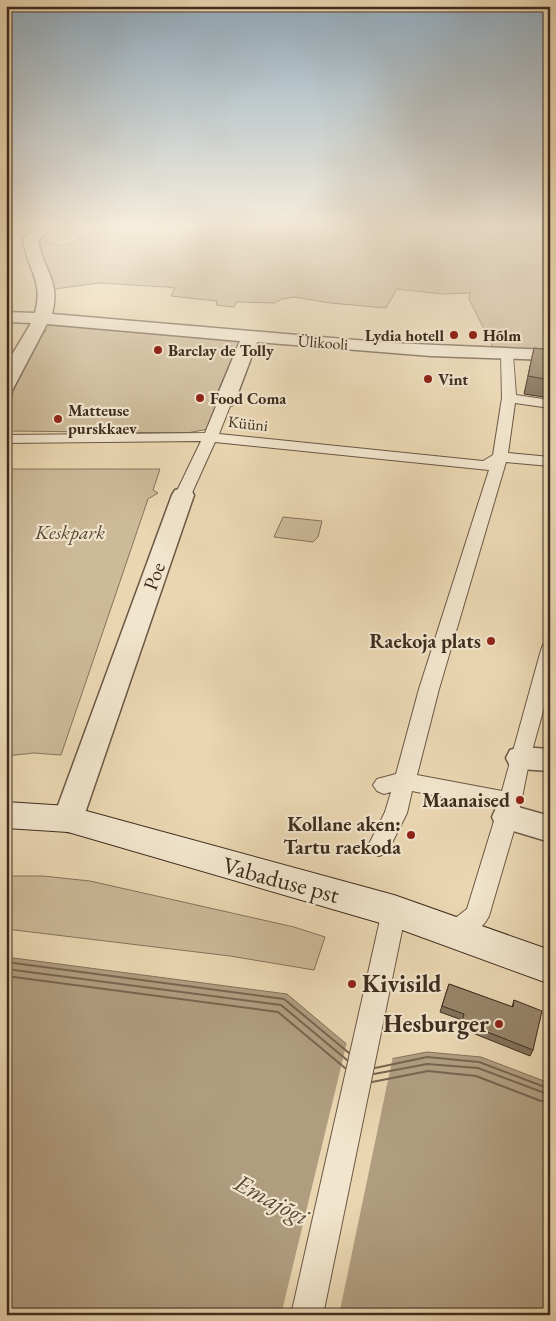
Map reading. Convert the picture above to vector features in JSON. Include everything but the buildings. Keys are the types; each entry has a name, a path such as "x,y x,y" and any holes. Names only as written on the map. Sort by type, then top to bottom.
{"main road":[{"name":"Vabaduse pst","path":"6,815 68,819 394,911 550,967"}],"street":[{"path":"6,385 42,318 46,289"},
{"name":"Ülikooli","path":"6,317 82,319 251,336 507,355 550,355"},
{"name":"Poe","path":"68,819 183,495 210,437 251,336"},
{"path":"379,846 396,813 493,462 509,398 507,355"},
{"path":"509,398 550,404"},
{"name":"Küüni","path":"6,439 210,437 493,462 550,462"},
{"path":"454,932 477,916 509,810 520,758 550,650"},
{"path":"520,758 550,760"},
{"path":"384,785 405,781 509,810 550,829"},
{"path":"307,1315 394,911"}],"green space":[{"path":"175,289 550,289 550,350 494,349 469,299 470,293 443,294 397,289 386,308 330,303 294,297 282,299 275,303 237,302 234,307 216,305 217,301 171,296"},
{"path":"55,321 246,340 214,428 187,433 10,431 6,427 6,414 12,398 16,375 27,351"},
{"name":"Keskpark","path":"6,469 160,469 153,490 158,493 148,499 61,755 34,753 6,756"},
{"path":"283,517 322,521 318,537 313,542 274,537"},
{"path":"6,876 43,876 90,881 294,927 325,937 314,970 230,956 6,929"}],"water":[{"name":"Emajõgi","path":"6,957 287,994 369,1063 427,1052 481,1057 544,1081 550,1085 550,1315 6,1315"}],"pier":[{"path":"347,1042 370,1061 393,1056 339,1315 281,1315"}],"place":[{"name":"Lydia hotell","path":"454,335"},
{"name":"Hõlm","path":"473,335"},
{"name":"Barclay de Tolly","path":"158,350"},
{"name":"Vint","path":"428,379"},
{"name":"Food Coma","path":"200,398"},
{"name":"Matteuse purskkaev","path":"58,419"},
{"name":"Raekoja plats","path":"491,641"},
{"name":"Maanaised","path":"520,800"},
{"name":"Kollane aken: Tartu raekoda","path":"411,835"},
{"name":"Kivisild","path":"352,984"},
{"name":"Hesburger","path":"499,1024"}]}
